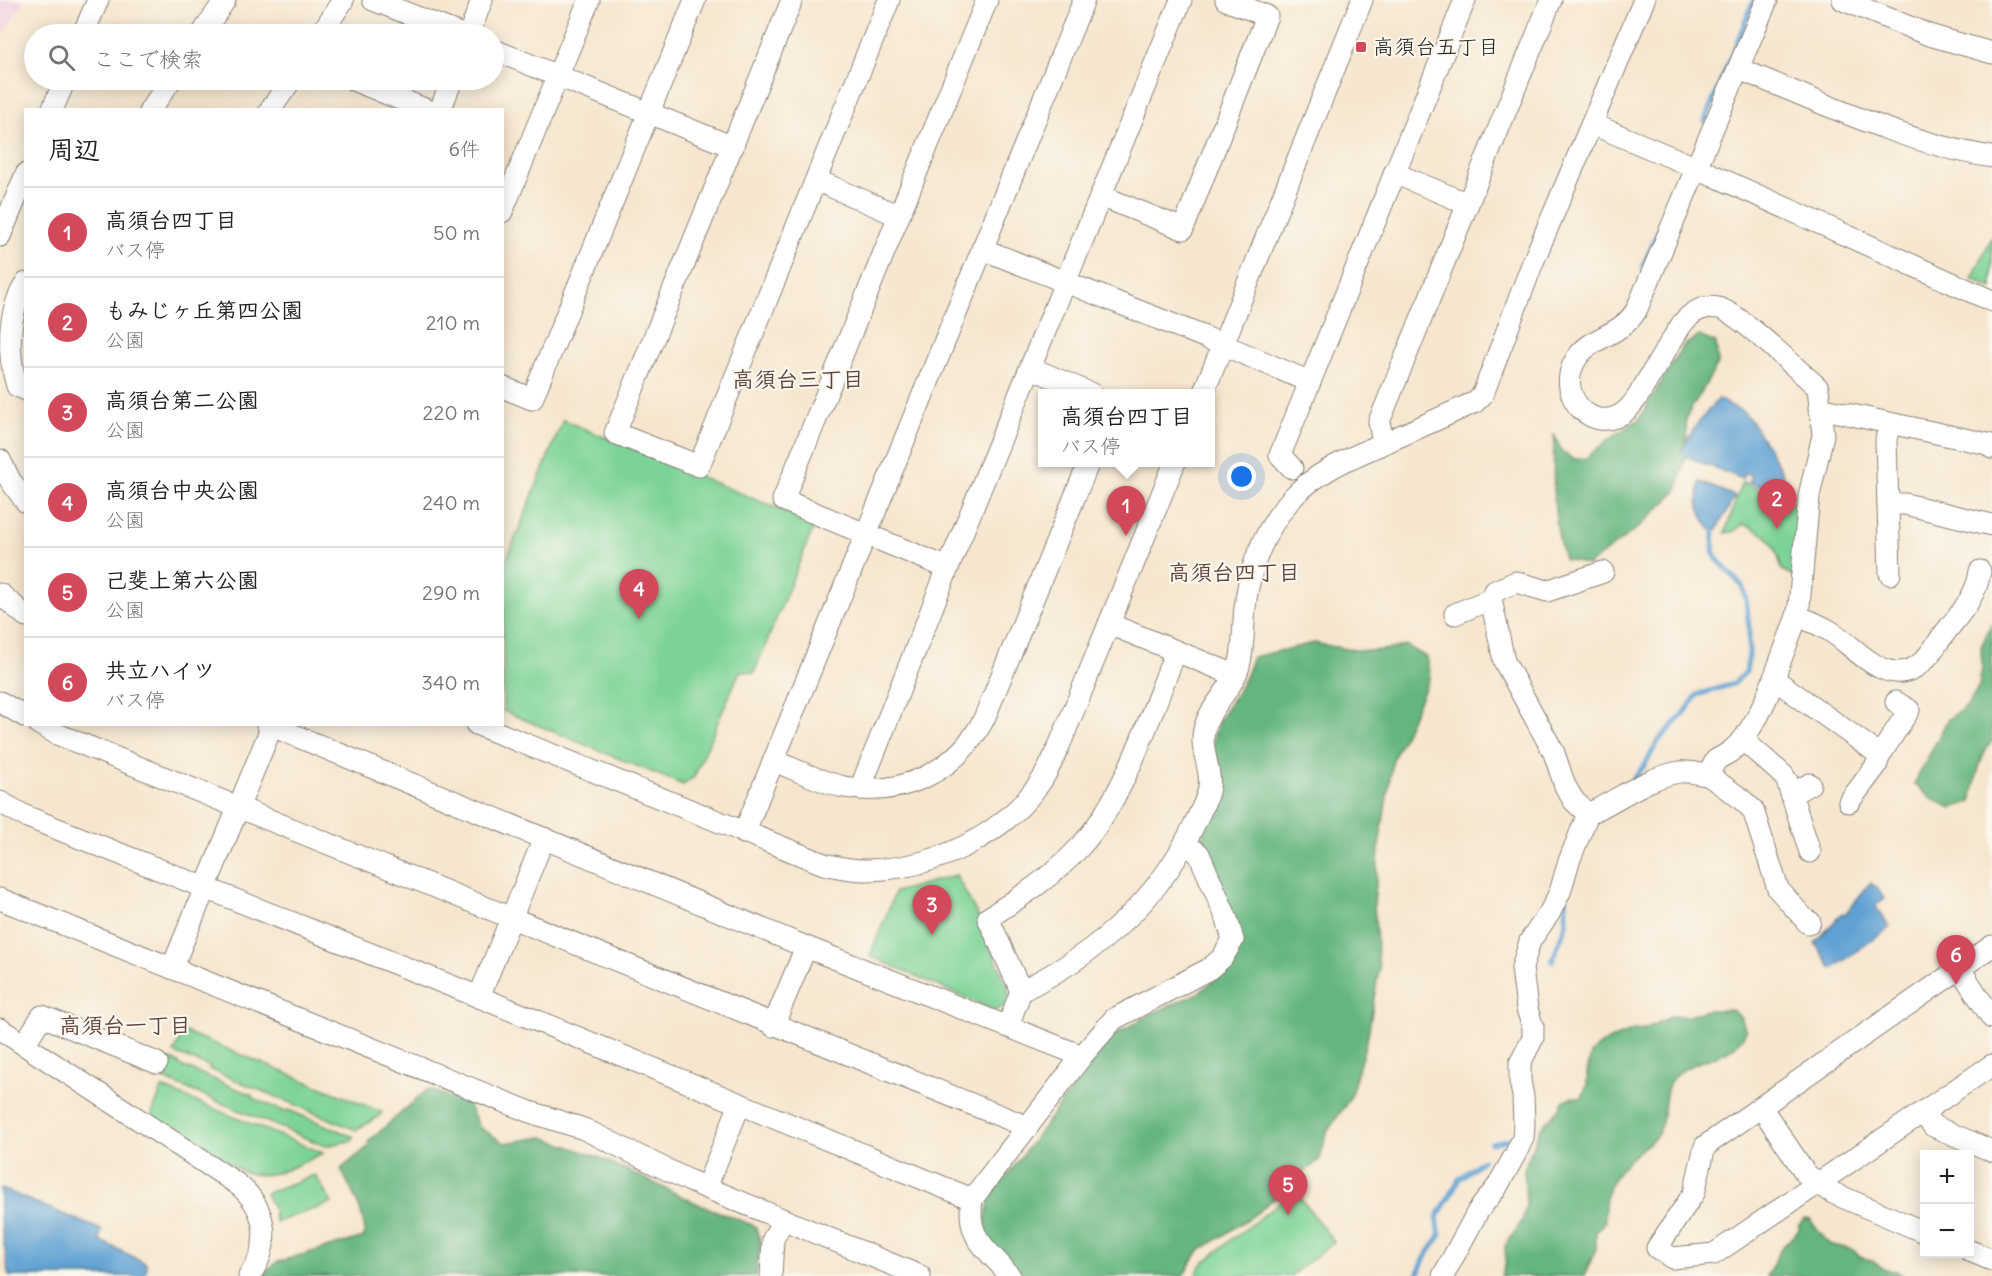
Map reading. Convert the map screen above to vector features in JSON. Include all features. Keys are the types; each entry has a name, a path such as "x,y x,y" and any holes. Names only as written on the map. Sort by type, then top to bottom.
{"street":[{"path":"87,24 98,0"},
{"path":"209,24 225,0"},
{"path":"328,24 344,0"},
{"path":"373,0 434,24"},
{"path":"473,24 482,0"},
{"path":"504,207 589,0"},
{"path":"504,388 532,399 695,0"},
{"path":"792,0 615,433 699,466 889,0"},
{"path":"948,568 783,501 987,0"},
{"path":"744,833 1084,0"},
{"path":"860,789 1181,0"},
{"path":"1101,196 1183,229 1268,16 1226,0"},
{"path":"1205,389 1362,0"},
{"path":"1292,468 1280,455 1465,0"},
{"path":"1383,443 1379,422 1551,0"},
{"path":"1008,1026 1021,991 1063,969 1112,934 1176,860 1209,791 1210,780 1203,742 1206,722 1240,665 1248,584 1266,536 1280,513 1294,496 1314,479 1338,464 1476,402 1483,394 1533,262 1644,0"},
{"path":"1708,775 1716,760 1730,752 1743,740 1767,697 1800,606 1809,496 1824,435 1818,388 1739,319 1721,308 1710,307 1699,309 1682,324 1638,396 1627,410 1615,417 1602,419 1582,411 1570,393 1568,379 1579,354 1588,346 1630,322 1636,311 1691,165 1739,69 1767,0"},
{"path":"1843,0 1929,35 1992,53"},
{"path":"504,54 733,147"},
{"path":"1739,69 1904,135 1939,146 1992,157"},
{"path":"53,108 61,90"},
{"path":"151,108 164,90"},
{"path":"271,108 284,90"},
{"path":"378,90 422,108"},
{"path":"441,108 448,90"},
{"path":"1592,124 1691,165 1992,301"},
{"path":"1394,173 1468,204"},
{"path":"0,236 24,179"},
{"path":"816,180 899,216"},
{"path":"982,249 1310,382"},
{"path":"24,286 15,305 11,354 17,386 24,389"},
{"path":"1031,368 1082,389"},
{"path":"1820,408 1988,444 1992,448"},
{"path":"1890,424 1886,439 1890,574"},
{"path":"0,460 5,483 24,500"},
{"path":"774,761 831,784 860,789 890,788 910,784 944,766 974,737 984,719 1087,467"},
{"path":"481,726 824,864 867,870 910,866 933,860 983,837 1022,805 1040,782 1062,739 1173,467"},
{"path":"1888,504 1905,504 1992,525"},
{"path":"1797,616 1832,632 1881,668 1896,671 1910,670 1925,659 1962,611 1977,588 1980,571"},
{"path":"1588,814 1574,801 1565,786 1554,753 1504,661 1491,599 1495,591 1516,582 1547,591 1603,572"},
{"path":"0,594 24,614"},
{"path":"1455,614 1491,599"},
{"path":"1109,624 1235,675"},
{"path":"1021,991 988,918 1023,896 1058,869 1080,847 1101,820 1120,789 1176,651"},
{"path":"1774,679 1880,755"},
{"path":"0,702 24,716"},
{"path":"1849,801 1876,766 1880,755 1909,710 1896,702"},
{"path":"43,726 57,734 773,1026 1028,1127"},
{"path":"172,968 269,726"},
{"path":"271,726 806,947 1082,1056"},
{"path":"1743,740 1784,775 1810,852"},
{"path":"1443,1276 1478,1211 1502,1179 1523,1138 1520,1063 1533,1038 1533,1027 1527,1009 1522,968 1530,941 1550,912 1560,892 1569,861 1588,814 1633,790 1681,771 1708,775 1753,810 1778,889 1801,916 1808,923 1810,922"},
{"path":"1790,791 1810,784"},
{"path":"0,802 25,816 205,886 972,1199"},
{"path":"479,997 544,838"},
{"path":"1010,1276 982,1247 975,1233 970,1216 972,1199 1082,1056 1114,1019 1209,969 1222,958 1233,940 1227,919 1199,854 1185,843"},
{"path":"0,899 530,1112 584,1129 706,1188 920,1276"},
{"path":"1992,946 1705,1146 1694,1193 1657,1248 1672,1258 1714,1254 1992,1065"},
{"path":"773,1026 806,947"},
{"path":"1960,969 1992,1018"},
{"path":"24,1045 42,1016 157,1063"},
{"path":"0,1029 236,1183 251,1197 261,1217 263,1243 259,1260 249,1276"},
{"path":"706,1188 740,1104"},
{"path":"1761,1107 1806,1174 1833,1194 1920,1230"},
{"path":"1923,1113 1933,1126 1992,1151"},
{"path":"771,1276 773,1239 783,1220"},
{"path":"1974,1253 1992,1260"}],"shaded area":[{"path":"0,0 24,0 0,41"}],"green space":[{"path":"1992,236 1992,288 1972,279"},
{"path":"1699,336 1716,343 1718,364 1686,417 1687,451 1677,491 1639,527 1588,565 1564,559 1555,513 1554,434 1562,452 1573,459 1586,458 1639,419 1683,346"},
{"path":"563,420 815,524 754,673 740,671 694,777 683,785 504,711 504,566"},
{"path":"1742,482 1801,507 1796,577 1782,570 1774,546 1760,532 1743,524 1735,531 1725,533"},
{"path":"1992,622 1992,741 1981,762 1971,802 1952,808 1932,799 1914,784 1948,719 1967,706 1979,686 1982,667 1981,647"},
{"path":"1314,643 1372,651 1406,645 1426,657 1430,677 1393,760 1380,840 1374,905 1379,969 1368,1035 1350,1098 1327,1132 1320,1159 1257,1213 1198,1252 1183,1276 1020,1276 988,1239 985,1220 990,1198 1089,1066 1116,1034 1149,1015 1198,993 1225,972 1242,944 1203,844 1204,830 1219,784 1214,736 1219,722 1244,680 1253,657"},
{"path":"956,875 977,914 1008,988 1009,997 1004,1006 995,1011 870,956 895,892"},
{"path":"1706,1010 1732,1010 1741,1018 1746,1031 1733,1047 1686,1068 1677,1074 1668,1086 1663,1119 1658,1134 1622,1167 1608,1191 1605,1221 1596,1232 1596,1249 1584,1276 1501,1276 1506,1262 1505,1246 1522,1221 1526,1205 1524,1169 1540,1129 1560,1108 1563,1101 1572,1097 1582,1098 1587,1085 1591,1054 1610,1039 1645,1029 1672,1016 1688,1016"},
{"path":"183,1031 382,1112 378,1117 356,1130 174,1053"},
{"path":"171,1060 252,1095 252,1098 354,1137 353,1140 325,1146 164,1079"},
{"path":"162,1088 323,1153 275,1173 254,1175 244,1172 151,1116"},
{"path":"428,1089 468,1104 479,1127 504,1143 543,1137 601,1158 696,1203 755,1226 761,1243 756,1276 260,1276 277,1262 364,1237 363,1219 341,1169 369,1146 368,1142"},
{"path":"315,1175 332,1203 276,1222 273,1214 275,1213 266,1193"},
{"path":"1295,1191 1334,1242 1290,1276 1196,1276 1200,1266"},
{"path":"1804,1219 1811,1220 1829,1244 1853,1250 1860,1257 1873,1261 1885,1270 1897,1271 1903,1276 1767,1276 1782,1247 1799,1230"}],"water":[{"path":"1718,399 1744,412 1754,425 1782,471 1784,479 1778,493 1749,482 1752,476 1745,473 1742,479 1685,456 1681,451 1697,424"},
{"path":"1700,482 1735,496 1717,529 1711,529 1703,518 1698,501"},
{"path":"1870,883 1878,888 1884,899 1875,905 1890,927 1832,969 1815,943 1842,913 1845,914"},
{"path":"0,1188 102,1230 99,1240 146,1263 147,1268 143,1276 9,1276 0,1218"}],"waterway":[{"path":"1705,121 1754,0"},
{"path":"1643,266 1662,223"},
{"path":"1633,779 1644,766 1659,740 1684,714 1697,695 1733,684 1746,672 1749,655 1746,599 1742,586 1716,558 1713,550 1714,529"},
{"path":"1552,961 1566,924 1566,897"},
{"path":"1491,1143 1516,1138"},
{"path":"1418,1276 1424,1260 1440,1236 1437,1217 1459,1179 1483,1160"}],"place":[{"name":"高須台五丁目","path":"1361,47"},
{"name":"もみじヶ丘第四公園","path":"1777,529"},
{"name":"高須台四丁目","path":"1126,536"},
{"name":"高須台中央公園","path":"639,619"},
{"name":"高須台第二公園","path":"932,935"},
{"name":"共立ハイツ","path":"1956,985"},
{"name":"己斐上第六公園","path":"1288,1215"}],"district":[{"name":"高須台三丁目","path":"798,379"},
{"name":"高須台四丁目","path":"1234,572"},
{"name":"高須台一丁目","path":"125,1025"}]}
